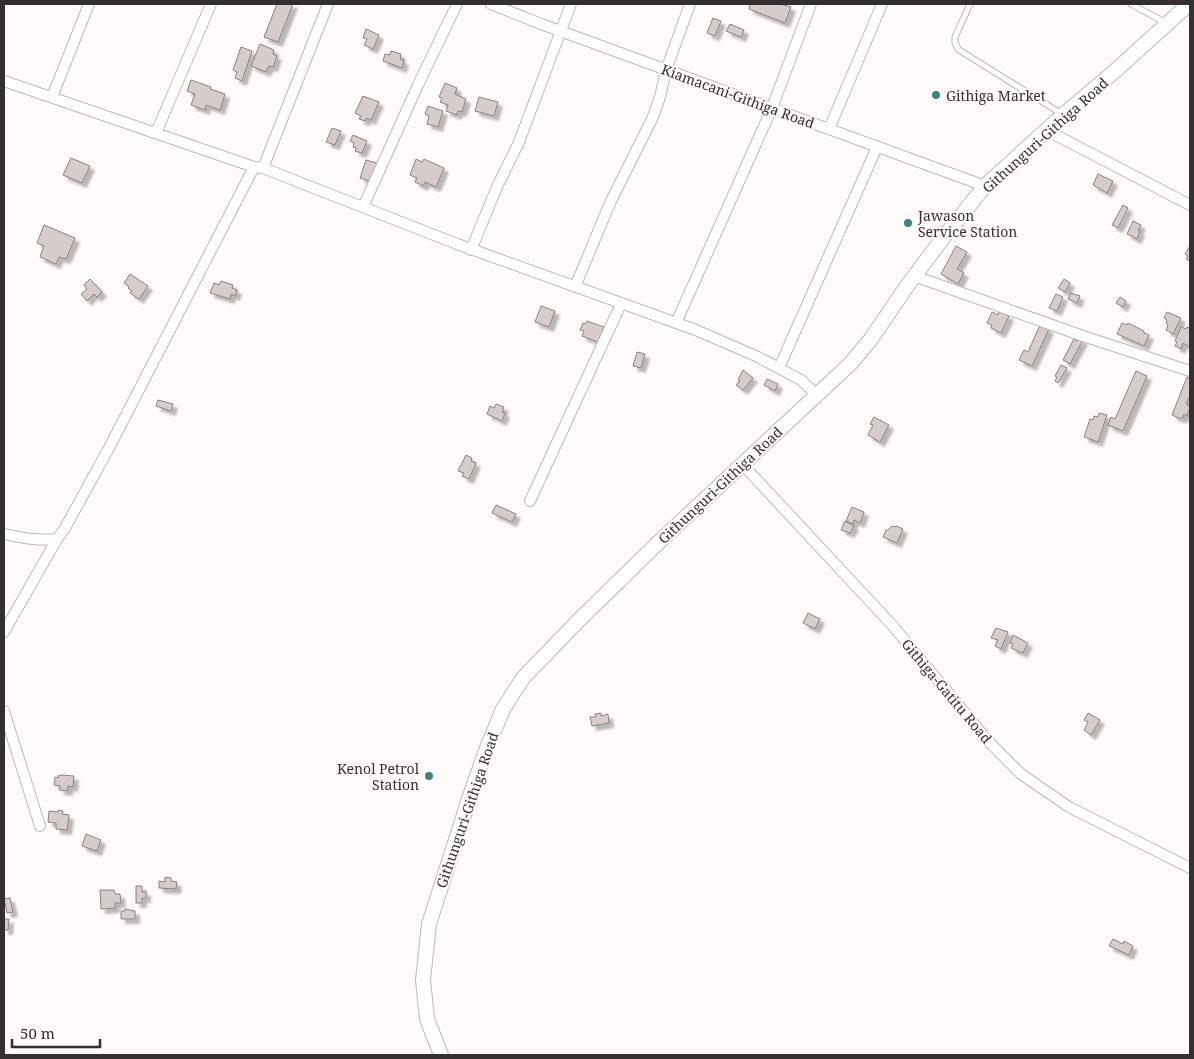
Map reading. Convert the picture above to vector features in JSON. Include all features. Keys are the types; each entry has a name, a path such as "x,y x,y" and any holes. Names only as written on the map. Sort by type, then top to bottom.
{"street":[{"path":"52,97 89,4"},
{"path":"156,133 211,4"},
{"path":"4,632 78,506 258,167 328,4"},
{"path":"363,207 457,4"},
{"name":"Kiamacani-Githiga Road","path":"491,4 985,186"},
{"path":"471,250 497,187 519,142 571,4"},
{"path":"575,287 610,203 653,117 666,70 690,4"},
{"path":"676,323 772,108 811,4"},
{"path":"829,129 882,4"},
{"name":"Githunguri-Githiga Road","path":"441,1055 427,1019 423,980 429,924 486,748 503,709 523,678 659,542 850,364 871,340 914,276 985,186 1189,4"},
{"path":"4,81 258,167 471,250 676,323 758,357 801,380 817,395"},
{"path":"1046,130 1190,205"},
{"path":"779,368 877,147"},
{"path":"914,276 1083,336 1190,371"},
{"path":"530,501 621,304"},
{"name":"Githiga-Gatitu Road","path":"743,464 893,626 989,742 1021,774 1069,807 1190,868"},
{"path":"4,534 28,540 57,539"},
{"path":"4,711 40,826"}],"lane":[{"path":"970,4 955,37 955,43 959,50 1063,115"},
{"path":"1131,4 1167,23"}],"building":[{"path":"277,4 293,4 278,42 264,37"},
{"path":"750,4 781,4 791,7 785,23 749,9"},
{"path":"713,18 721,21 715,36 707,33"},
{"path":"730,24 744,30 741,37 726,31"},
{"path":"366,29 379,35 373,49 364,45 367,39 363,38"},
{"path":"260,44 274,50 273,54 277,56 273,67 269,66 266,72 251,66"},
{"path":"241,47 252,51 242,81 235,78 237,72 233,70"},
{"path":"391,51 401,54 400,59 404,61 402,68 383,61 385,54 390,55"},
{"path":"191,80 225,94 220,110 206,105 205,110 191,105 195,94 187,91"},
{"path":"445,83 457,88 455,94 466,99 462,112 458,111 457,115 446,111 448,105 440,102 442,98 439,97"},
{"path":"363,96 379,102 371,120 367,118 365,121 359,119 361,116 355,113"},
{"path":"479,97 498,102 494,116 475,111"},
{"path":"428,106 443,111 438,127 427,124 429,116 425,114"},
{"path":"332,128 341,131 335,145 326,142"},
{"path":"353,135 367,141 362,153 355,151 354,143 350,141"},
{"path":"71,158 90,166 82,183 63,175"},
{"path":"416,159 422,162 424,159 444,168 436,187 425,182 423,186 415,182 417,178 410,175"},
{"path":"366,160 380,164 370,181 360,178"},
{"path":"1098,174 1113,181 1107,193 1093,185"},
{"path":"1123,205 1128,208 1118,228 1112,225"},
{"path":"1133,221 1141,225 1138,230 1140,231 1137,239 1127,234"},
{"path":"44,225 75,238 66,259 59,257 56,264 40,257 44,246 37,243"},
{"path":"956,246 967,252 957,269 964,273 958,284 941,274"},
{"path":"1190,246 1190,261 1186,259 1188,256 1185,254"},
{"path":"130,274 148,286 139,299 130,293 132,291 124,283"},
{"path":"90,279 102,292 97,297 94,294 87,301 81,294 87,289 84,285"},
{"path":"1064,279 1070,283 1065,292 1058,288"},
{"path":"221,281 233,285 232,288 237,290 235,296 231,294 230,299 210,293 214,283 219,285"},
{"path":"1071,293 1080,296 1077,303 1068,299"},
{"path":"1056,294 1063,297 1057,311 1049,308"},
{"path":"1120,297 1126,301 1123,307 1116,303"},
{"path":"541,306 555,311 549,327 535,322"},
{"path":"999,311 1009,316 1001,333 991,328 992,325 987,323 992,312 998,315"},
{"path":"1167,312 1181,318 1173,334 1166,330 1168,325 1166,323 1167,320 1164,318"},
{"path":"587,321 604,327 598,342 582,336 584,331 580,330 583,323 586,324"},
{"path":"1122,323 1127,325 1128,323 1149,335 1144,346 1117,334"},
{"path":"1040,325 1049,329 1032,366 1019,360 1024,350 1028,352"},
{"path":"1181,327 1190,328 1190,347 1183,343 1181,349 1175,346 1177,342 1175,341"},
{"path":"1078,338 1083,340 1070,364 1063,360 1074,339 1077,341"},
{"path":"637,352 645,354 641,368 633,366"},
{"path":"1061,365 1067,368 1058,383 1055,381 1057,377 1055,376"},
{"path":"743,370 753,378 743,390 736,385 740,381 738,380"},
{"path":"1136,371 1147,376 1123,431 1108,425 1111,417 1115,419"},
{"path":"1187,377 1190,379 1190,396 1186,404 1190,407 1187,416 1184,414 1183,418 1179,418 1172,415"},
{"path":"767,379 778,384 775,391 764,385"},
{"path":"158,400 173,404 171,411 156,406"},
{"path":"496,404 504,407 502,412 505,413 502,421 487,414 490,406 494,408"},
{"path":"1099,413 1107,415 1098,442 1084,437 1090,419 1093,420 1094,416 1098,417"},
{"path":"874,417 889,425 880,442 868,435 873,425 870,424"},
{"path":"466,455 472,458 471,461 476,463 469,479 462,476 464,473 458,471"},
{"path":"496,505 516,514 512,522 492,513"},
{"path":"852,507 864,512 860,523 854,520 853,524 846,521"},
{"path":"845,521 854,526 850,533 841,530"},
{"path":"892,526 903,529 897,543 883,537 886,530"},
{"path":"808,613 820,619 815,629 803,623"},
{"path":"996,628 1008,632 1001,649 995,646 998,640 991,638"},
{"path":"1013,635 1028,643 1023,653 1011,648 1013,644 1010,643"},
{"path":"601,713 601,716 608,714 609,723 592,726 590,717 596,717 595,714"},
{"path":"1088,713 1100,720 1091,735 1084,730 1088,722 1084,720"},
{"path":"58,776 74,776 73,787 68,786 68,791 60,790 60,786 54,785 55,777 58,778"},
{"path":"58,810 63,811 62,814 69,815 67,830 56,829 56,823 48,822 49,811 58,812"},
{"path":"86,834 101,840 97,851 82,846"},
{"path":"165,877 177,882 176,889 159,888 159,881 165,882"},
{"path":"136,886 142,886 142,892 146,892 146,898 142,898 142,903 136,903"},
{"path":"100,890 114,890 115,894 120,894 121,903 115,903 115,908 101,909"},
{"path":"10,898 13,912 7,913 4,899"},
{"path":"125,909 135,911 135,919 121,919 121,911 125,911"},
{"path":"4,919 9,919 8,930 4,930"},
{"path":"1113,939 1123,944 1124,941 1133,946 1129,955 1109,946"}],"place":[{"name":"Githiga Market","path":"936,95"},
{"name":"Jawason Service Station","path":"908,223"},
{"name":"Kenol Petrol Station","path":"429,776"}]}
